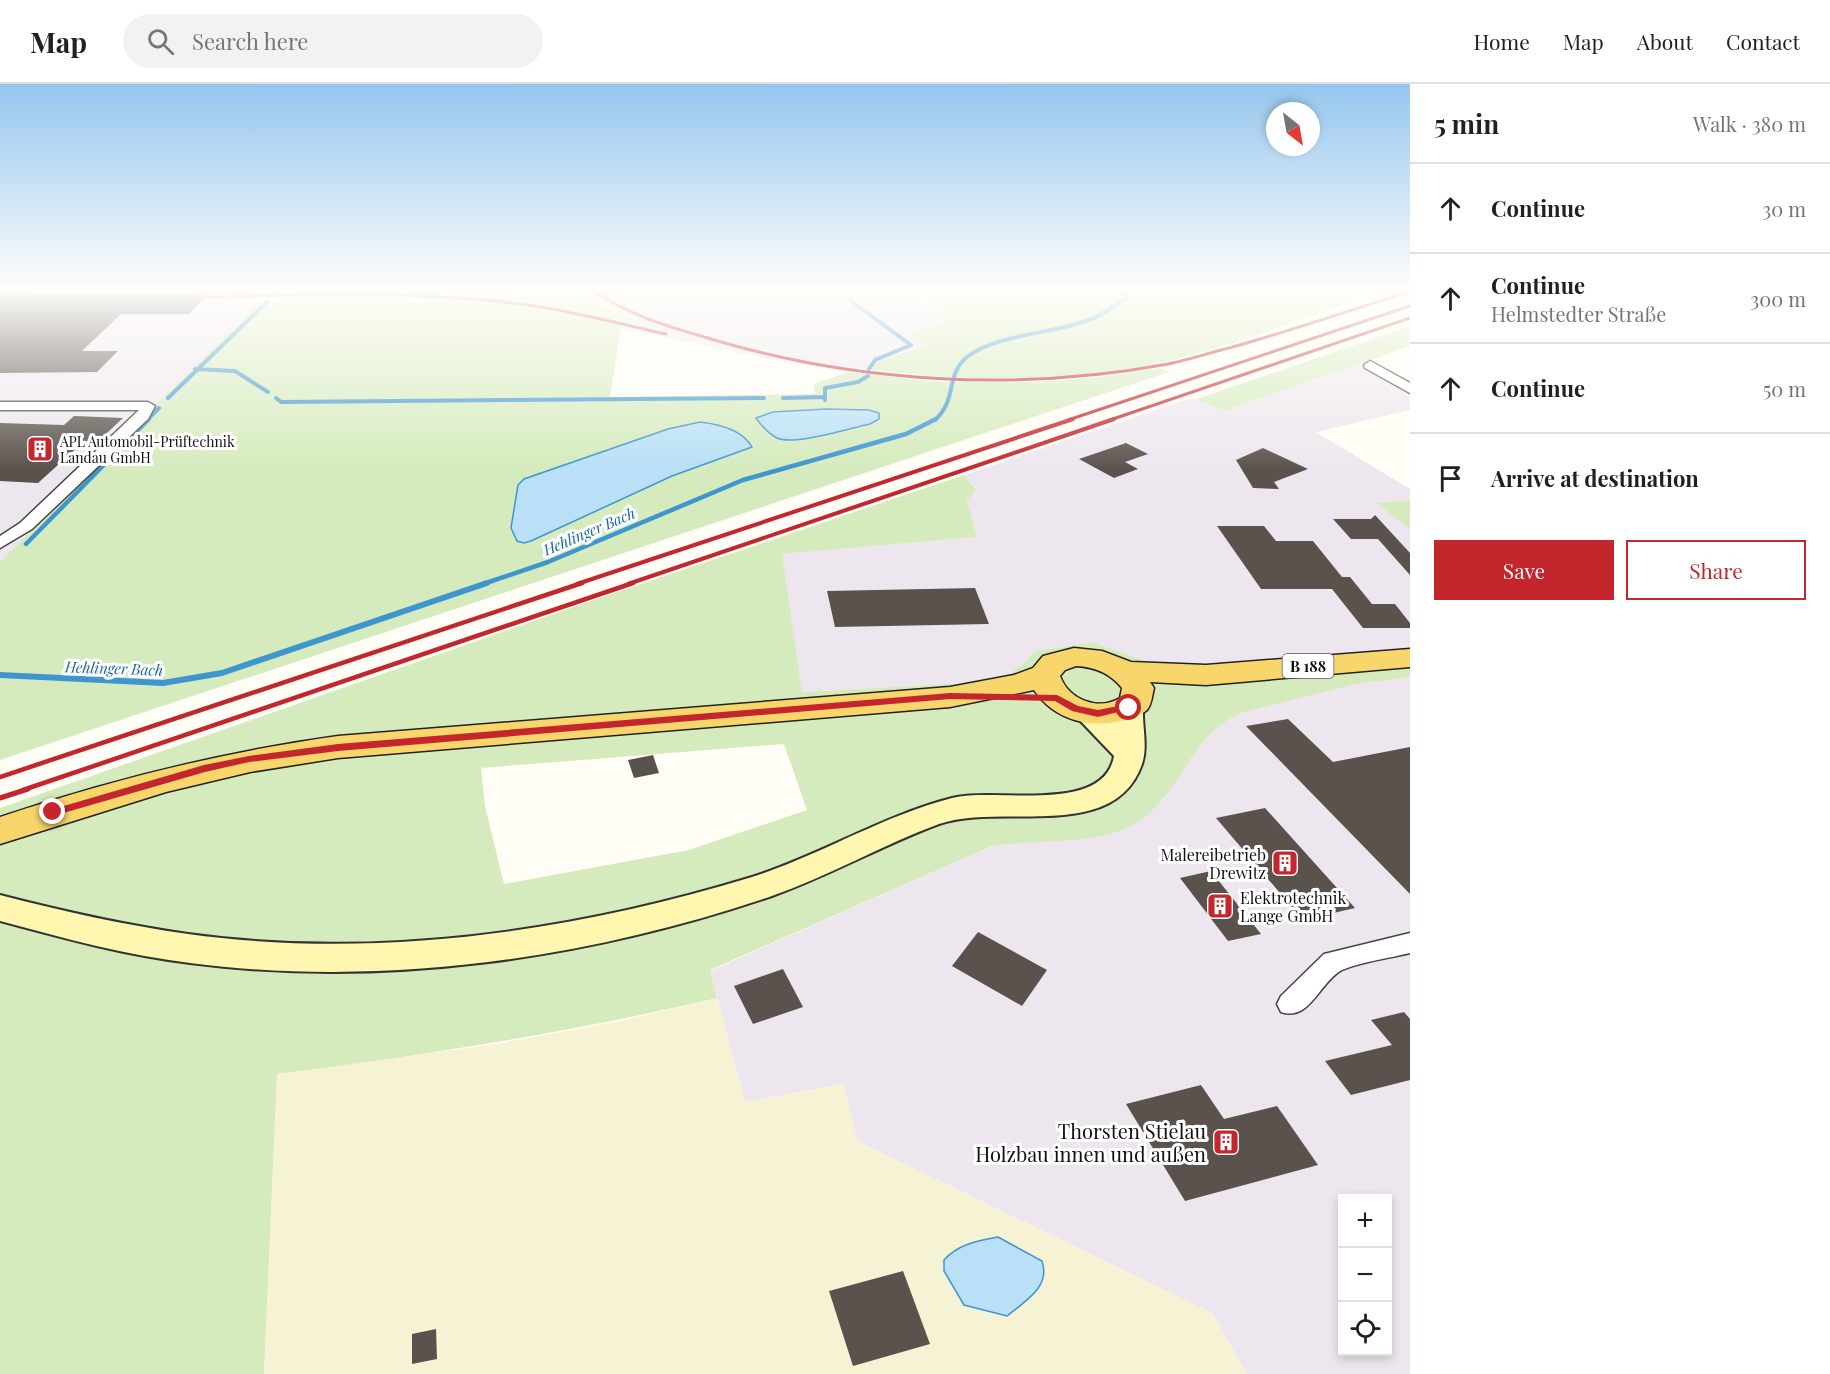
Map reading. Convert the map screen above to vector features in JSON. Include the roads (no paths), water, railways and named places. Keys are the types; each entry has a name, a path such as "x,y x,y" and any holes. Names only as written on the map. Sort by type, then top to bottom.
{"main road":[{"path":"0,908 132,942 274,958 435,956 538,942 656,916 762,886 817,866 896,830 956,807 979,804 1081,803 1111,790 1122,778 1129,754 1131,692 1101,660 1074,657 1054,663 1050,687"},
{"name":"B 188","path":"1131,692 1206,675 1410,658"},
{"path":"0,831 113,793 204,768 249,759 338,747 1050,687 1101,723 1129,754"},
{"path":"1086,712 1110,713 1131,692"}],"street":[{"path":"1370,365 1410,389"},
{"path":"0,406 148,406 143,416 26,526 0,543"},
{"path":"1291,1004 1333,962 1410,943"}],"water":[{"path":"826,409 869,410 879,413 879,419 870,424 822,436 785,440 771,434 756,418 773,412"},
{"path":"700,422 722,426 736,432 752,447 672,476 531,541 524,543 517,541 511,528 518,485 524,479 668,429"},
{"path":"998,1237 1042,1261 1044,1270 1040,1286 1035,1293 1007,1316 964,1305 944,1271 944,1260 955,1250 975,1242"}],"waterway":[{"path":"198,369 218,349"},
{"path":"869,369 875,360 901,349"},
{"name":"Hehlinger Bach","path":"936,419 947,404 960,364 981,349"},
{"path":"168,398 198,369"},
{"path":"198,369 235,371 268,392"},
{"path":"825,397 825,388 858,382 868,376"},
{"path":"783,398 825,397"},
{"path":"276,398 281,402 764,398"},
{"path":"147,420 159,408"},
{"path":"26,544 149,419"},
{"name":"Hehlinger Bach","path":"483,584 548,562 743,480 906,434 936,419"},
{"name":"Hehlinger Bach","path":"0,675 163,683 222,673 487,583"}],"railway":[{"path":"749,349 880,374 996,380 1111,373 1168,364 1223,349"},
{"path":"1068,420 1280,349"},
{"path":"1110,420 1318,349"},
{"path":"577,584 1073,419"},
{"path":"628,584 1114,419"},
{"path":"0,777 582,583"},
{"path":"23,790 633,583"},
{"path":"0,798 28,789"}],"place":[{"name":"APL Automobil-Prüftechnik Landau GmbH","path":"40,449"},
{"name":"Malereibetrieb Drewitz","path":"1285,863"},
{"name":"Elektrotechnik Lange GmbH","path":"1220,906"},
{"name":"Thorsten Stielau Holzbau innen und außen","path":"1226,1142"}]}
